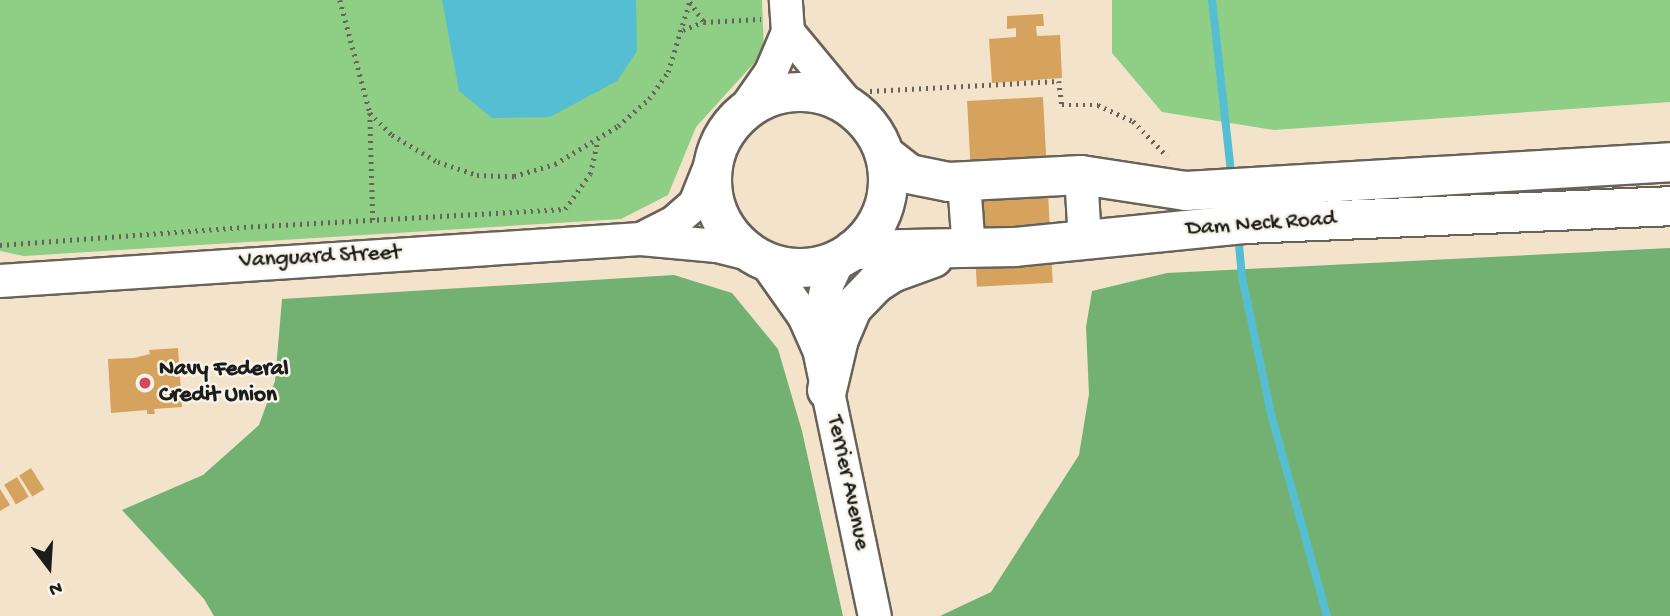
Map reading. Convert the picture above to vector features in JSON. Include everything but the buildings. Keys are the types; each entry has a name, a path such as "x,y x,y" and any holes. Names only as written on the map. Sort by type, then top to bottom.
{"main road":[{"path":"796,92 856,98 885,155 888,181 884,207 872,231 846,255 802,267 759,258 732,237 718,214 711,187 713,159 724,133 743,112 767,97 796,92"},
{"name":"Dam Neck Road","path":"885,155 909,174 964,182 1081,175 1186,191 1207,209"},
{"name":"Dam Neck Road","path":"846,255 960,250 1085,240 1207,209 1320,202 1670,162"},
{"name":"Dam Neck Road","path":"1320,202 1670,206"},
{"path":"827,390 843,324 862,296 892,273 960,250"}],"street":[{"path":"782,17 856,98"},
{"path":"743,112 771,72 782,17"},
{"name":"Vanguard Street","path":"641,239 673,223 695,204 713,159"},
{"path":"1081,175 1085,240"},
{"path":"960,250 964,182"},
{"name":"Vanguard Street","path":"0,281 641,239 717,247 759,258"},
{"name":"Terrier Avenue","path":"846,255 827,285 820,318 819,349 875,616"},
{"name":"Terrier Avenue","path":"759,258 804,316 819,349"},
{"path":"0,269 41,278"}],"path":[{"path":"340,0 370,113 373,220"},
{"path":"370,113 391,135 438,163 477,175 514,176 555,164 598,140 649,99 668,72 690,1"},
{"path":"690,1 704,22"},
{"path":"683,30 704,22 782,17"},
{"path":"856,98 1059,81 1062,105 1098,105 1133,121 1170,159"},
{"path":"0,245 565,209 590,174 598,140"}],"green space":[{"path":"0,0 762,0 764,52 696,127 668,195 621,219 24,256 0,251"},
{"path":"1112,0 1670,0 1670,102 1274,130 1162,112 1112,53"},
{"path":"1670,248 1670,616 940,616 991,592 1079,455 1089,394 1086,327 1092,291 1167,273"},
{"path":"674,275 732,293 778,349 802,431 843,616 214,616 204,599 122,510 203,475 259,425 275,381 282,299"}],"water":[{"path":"442,0 636,0 637,51 617,81 550,117 492,118 459,91"}],"waterway":[{"path":"1212,0 1232,180"},
{"path":"1238,234 1242,277 1271,414 1327,616"}],"place":[{"name":"Navy Federal Credit Union","path":"145,383"}]}
